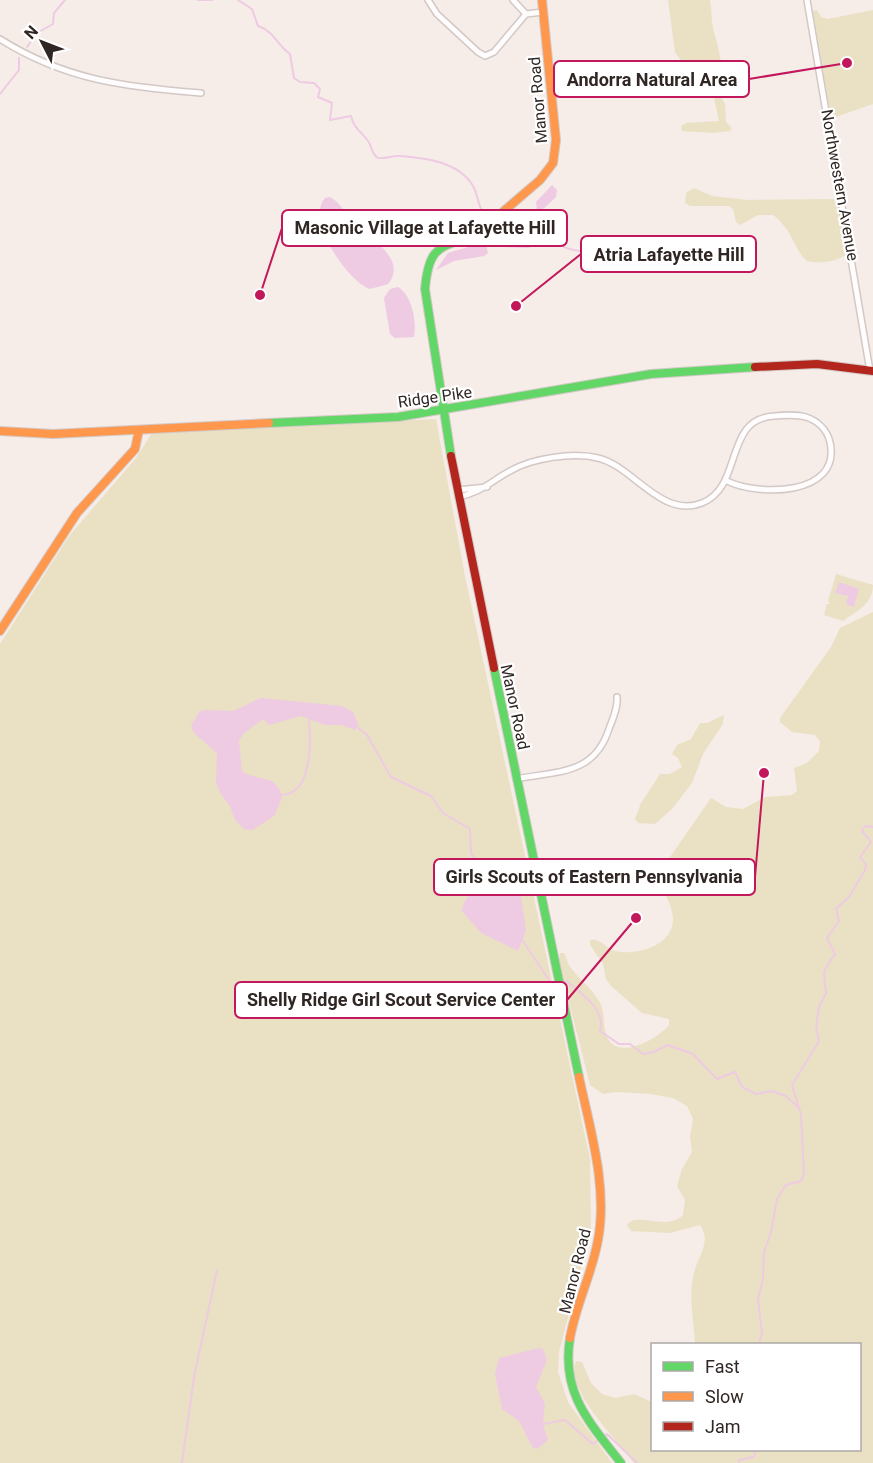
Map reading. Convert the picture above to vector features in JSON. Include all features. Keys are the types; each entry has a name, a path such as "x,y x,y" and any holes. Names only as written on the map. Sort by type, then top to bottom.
{"street":[{"path":"428,0 437,14 485,56 494,52 526,14 543,12"},
{"path":"513,0 526,14"},
{"name":"Manor Road","path":"542,0 556,140 553,163 544,177 486,228 473,236 449,242 439,249 425,272 427,314 458,494 599,1176 600,1229 572,1335 568,1375 573,1392 583,1411 621,1463"},
{"name":"Northwestern Avenue","path":"807,0 872,371"},
{"path":"0,39 45,64 83,78 132,87 201,93"},
{"name":"Ridge Pike","path":"0,431 36,435 398,417 674,372 817,363 872,371"},
{"path":"458,494 477,493 516,468 575,455 615,464 652,492 682,505 698,504 709,499 726,481 742,433 759,418 804,416 819,424 828,437 831,451 828,466 818,479 809,485 752,490 726,481"},
{"path":"0,631 77,513 135,449 139,430"},
{"path":"516,779 574,767 591,761 606,740 617,697"}],"shaded area":[{"path":"668,0 710,0 712,25 722,69 718,92 710,91 709,68 686,67 675,52"},
{"path":"817,10 821,17 828,19 873,10 873,104 830,119 813,21 813,11"},
{"path":"720,95 725,104 726,122 732,128 730,131 712,133 682,131 681,126 686,123 719,121 714,98"},
{"path":"552,185 557,190 556,197 540,212 537,211 536,202"},
{"path":"694,188 712,196 748,200 834,199 838,204 846,254 828,262 807,261 785,227 773,215 758,215 740,225 736,222 733,209 729,206 690,206 685,203 686,193"},
{"path":"330,197 337,202 352,221 376,241 390,257 393,275 388,284 370,289 361,284 341,263 332,249 320,220 320,208 325,198"},
{"path":"511,224 531,226 553,238 550,242 528,248 503,247 500,244 504,232"},
{"path":"482,243 486,244 488,253 484,256 454,261 436,270 448,253"},
{"path":"398,287 410,302 415,324 414,337 395,338 390,334 384,298 390,289"},
{"path":"436,419 465,576 590,1159 591,1230 559,1352 558,1372 568,1402 612,1463 0,1463 0,644 69,536 136,458 152,433"},
{"path":"836,574 873,585 867,602 843,621 824,615 827,604 830,604 828,601"},
{"path":"839,582 859,589 854,607 846,604 848,596 835,593"},
{"path":"873,612 873,1463 634,1463 585,1400 574,1373 576,1361 582,1362 591,1383 602,1394 615,1398 634,1394 651,1402 651,1451 861,1451 861,1343 695,1343 691,1291 705,1237 700,1225 670,1233 631,1231 627,1225 638,1220 668,1222 683,1215 685,1200 677,1186 682,1169 692,1152 690,1137 693,1119 687,1106 673,1098 651,1094 615,1092 603,1094 590,1085 559,962 560,953 564,953 570,967 599,1001 607,1037 612,1044 620,1048 638,1045 657,1036 669,1025 669,1019 642,1013 611,986 606,979 603,964 590,945 590,940 597,940 615,951 633,952 653,947 667,936 672,928 673,918 659,873 711,798 726,807 743,809 765,797 792,795 797,791 794,768 807,763 819,751 820,741 815,735 792,732 780,722 780,718 831,647 840,628"},
{"path":"261,698 342,706 353,712 358,724 355,730 341,725 325,725 301,716 269,725 263,719 243,734 239,741 242,771 276,784 282,798 274,816 253,830 244,829 235,820 230,806 216,783 217,753 194,733 191,726 199,712 204,710 233,711"},
{"path":"724,715 723,724 703,754 692,783 672,809 655,824 638,823 635,819 641,803 660,774 670,774 682,767 678,758 672,754 677,745 691,739 700,723 707,723"},
{"path":"508,865 518,877 526,931 518,951 481,933 462,911 467,897 479,882 494,870"},
{"path":"543,1349 547,1360 536,1387 545,1404 543,1424 548,1440 537,1449 533,1448 519,1421 502,1409 495,1374 499,1358"}],"waterway":[{"path":"27,47 37,33 53,24 54,13 65,0"},
{"path":"198,0 212,0"},
{"path":"238,0 252,9 258,26 268,31 290,54 294,78 300,82 314,83 320,89 318,97 332,103 330,120 351,116 354,124 378,158 398,156 421,158 451,166 467,178 473,186 485,216"},
{"path":"0,94 19,70 19,58"},
{"path":"498,231 505,236"},
{"path":"549,239 566,248 580,251 613,244"},
{"path":"282,795 292,792 304,777 308,765 309,720"},
{"path":"357,727 367,735 391,777 431,796 443,813 470,829 471,853 486,876"},
{"path":"759,1343 762,1333 758,1300 763,1279 764,1252 771,1232 777,1199 786,1185 801,1181 804,1174 801,1115 792,1085 819,1041 816,1027 819,1007 826,993 824,972 835,954 827,938 839,921 836,909 849,897 865,870 866,865 860,857 871,842 862,831 865,826 873,827"},
{"path":"523,941 551,983 567,981 585,997 600,1016 600,1031 619,1044 630,1044 643,1054 654,1052 667,1045 693,1054 717,1079 735,1072 742,1087 756,1094 772,1091 786,1096 798,1107"},
{"path":"182,1463 194,1377 217,1270"},
{"path":"543,1424 565,1420 593,1444 599,1440"},
{"path":"603,1437 607,1434 637,1463"},
{"path":"739,1463 739,1460 754,1457 756,1451"}],"traffic: fast":[{"path":"451,456 425,289 427,273 430,262 440,248 480,232 505,210"},
{"path":"269,423 398,417 651,374 755,367"},
{"path":"494,668 579,1077"},
{"path":"570,1338 568,1357 570,1375 580,1406 621,1463"}],"traffic: slow":[{"path":"505,210 540,180 553,163 556,140 542,0"},
{"path":"0,431 53,434 269,423"},
{"path":"0,631 77,513 135,449 139,430"},
{"path":"570,1338 595,1253 601,1220 596,1158 579,1077"}],"traffic: jam":[{"path":"755,367 817,364 873,371"},
{"path":"451,456 494,668"}],"place":[{"name":"Andorra Natural Area","path":"847,63"},
{"name":"Masonic Village at Lafayette Hill","path":"260,295"},
{"name":"Atria Lafayette Hill","path":"516,306"},
{"name":"Girls Scouts of Eastern Pennsylvania","path":"764,773"},
{"name":"Shelly Ridge Girl Scout Service Center","path":"636,918"}]}
